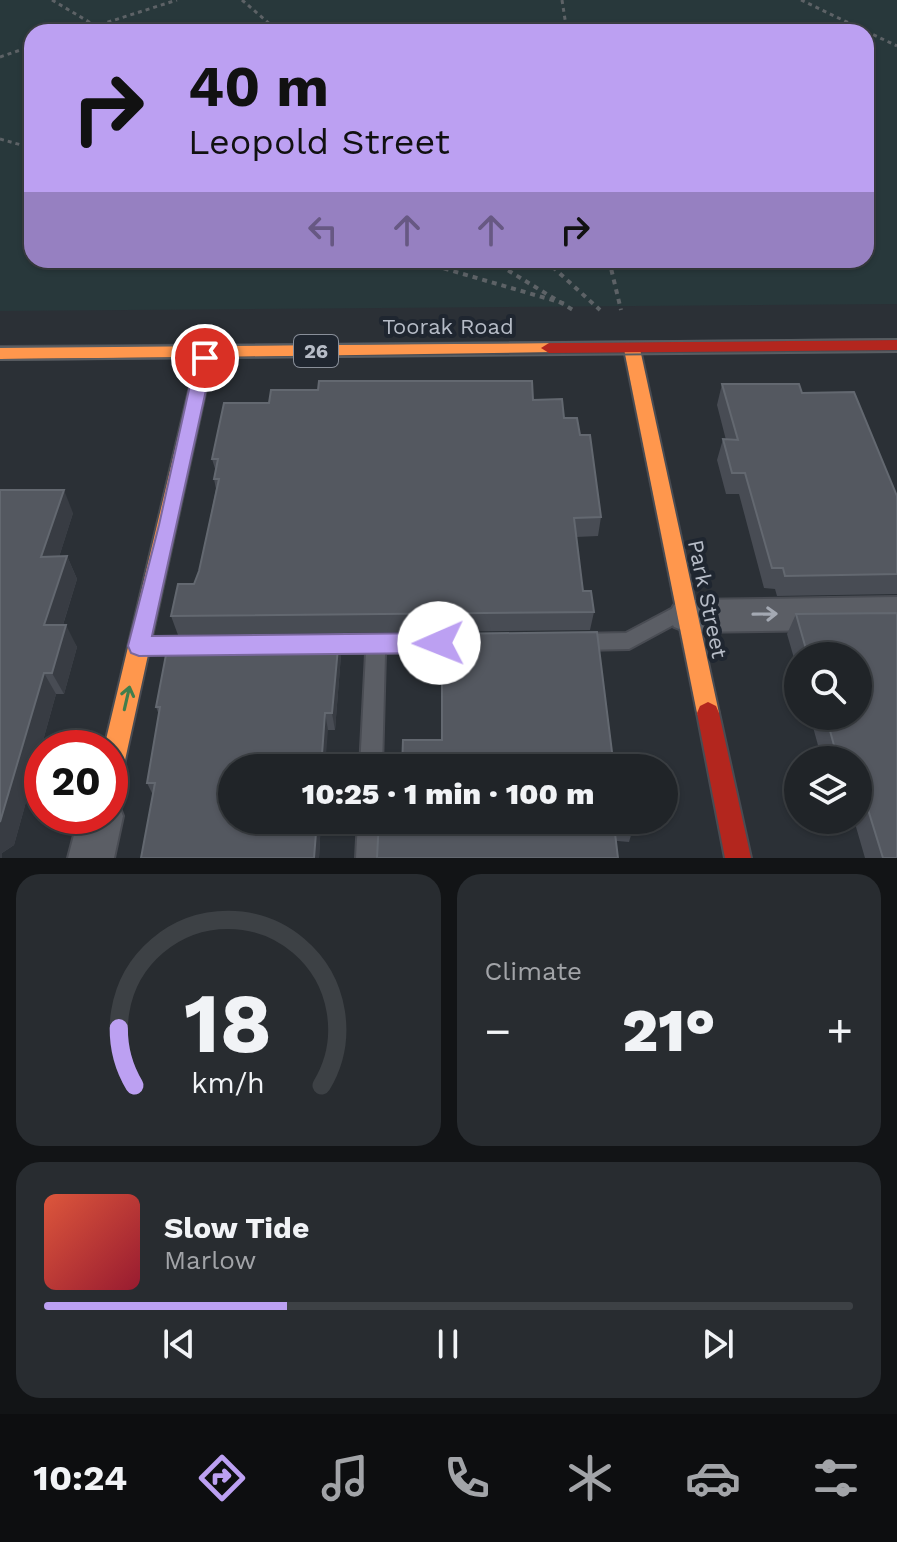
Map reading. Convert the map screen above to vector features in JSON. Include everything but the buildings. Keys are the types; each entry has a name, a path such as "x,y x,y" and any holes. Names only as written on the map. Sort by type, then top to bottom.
{"street":[{"name":"Toorak Road","path":"0,353 897,345"},
{"name":"Park Street","path":"632,349 738,858"},
{"path":"123,730 147,646 206,352"},
{"path":"687,616 897,613"},
{"path":"91,858 97,834"}],"lane":[{"path":"565,642 629,641 675,615 687,616"},
{"path":"297,645 486,643"},
{"path":"372,754 376,644"},
{"path":"367,858 368,834"}],"path":[{"path":"52,0 93,24"},
{"path":"102,24 177,0"},
{"path":"242,0 270,24"},
{"path":"562,0 566,24"},
{"path":"801,0 851,24"},
{"path":"874,35 897,46"},
{"path":"0,57 24,49"},
{"path":"0,139 24,146"},
{"path":"442,268 566,304"},
{"path":"505,268 573,310"},
{"path":"554,268 600,310"},
{"path":"610,268 621,310"}],"shaded area":[{"path":"0,0 897,0 897,304 0,311"}],"tram line":[{"path":"0,347 897,339"},
{"path":"0,360 897,352"}],"traffic: slow":[{"path":"0,353 549,348"},
{"path":"632,349 708,713"},
{"path":"120,730 206,352"}],"traffic: jam":[{"path":"549,348 897,345"},
{"path":"708,713 738,858"}],"route":[{"path":"205,358 139,646 439,643"}]}
